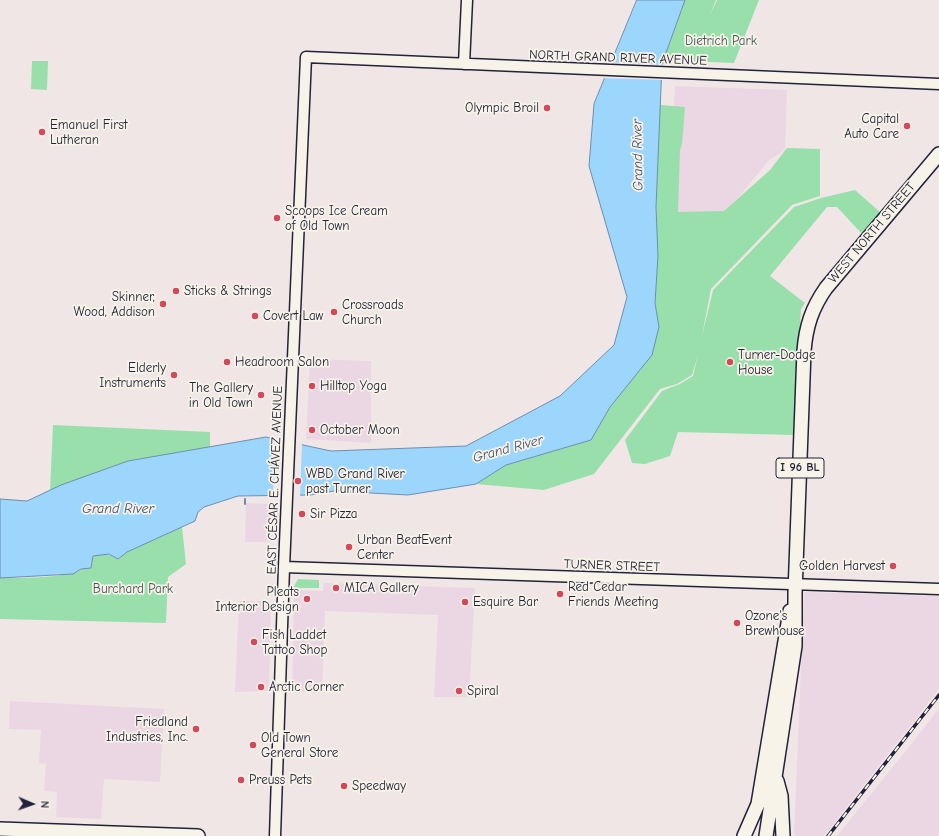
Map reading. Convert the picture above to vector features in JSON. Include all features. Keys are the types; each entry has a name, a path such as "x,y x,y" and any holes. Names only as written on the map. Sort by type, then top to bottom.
{"main road":[{"name":"WEST NORTH STREET","path":"796,589 804,351 805,332 810,315 815,304 826,288 939,154"},
{"name":"I 96 BL","path":"766,836 791,678 796,630 796,589"},
{"name":"I 96 BL","path":"744,836 758,804 790,611 796,589"},
{"path":"770,726 770,756 772,769 781,796 784,836"},
{"path":"0,829 198,836"}],"street":[{"path":"464,64 467,0"},
{"name":"NORTH GRAND RIVER AVENUE","path":"306,57 934,84 939,94"},
{"name":"EAST CÉSAR E. CHÁVEZ AVENUE","path":"275,836 286,516 306,57"},
{"name":"TURNER STREET","path":"284,567 796,589 939,589"}],"shaded area":[{"path":"675,86 787,90 785,150 769,160 724,215 669,213"},
{"path":"310,359 371,361 371,443 306,439"},
{"path":"246,503 274,504 272,542 245,542"},
{"path":"324,583 475,588 469,697 434,697 438,615 325,611 322,693 292,691 294,590 323,591"},
{"path":"804,592 939,596 939,689 824,836 794,836"},
{"path":"239,601 271,601 269,691 235,692"},
{"path":"10,701 164,709 160,782 104,779 101,819 56,817 57,792 44,791 46,764 39,763 41,730 9,729"},
{"path":"939,708 939,836 837,836 913,742"}],"green space":[{"name":"Dietrich Park","path":"685,0 716,0 710,15 717,0 759,0 734,63 685,61 662,64"},
{"path":"32,61 48,61 47,90 31,89"},
{"path":"660,105 685,107 682,144 680,150 678,212 724,211 770,170 787,148 820,149 820,196 792,205 711,289 702,336 713,290 794,207 821,198 855,190 881,213 862,234 837,207 827,207 770,276 805,303 801,309 794,435 678,432 670,456 645,464 632,463 625,440 662,391 680,384 693,376 698,355 692,375 677,384 660,389 594,474 544,490 476,484 506,465 591,440 610,407 633,377 659,327 655,303 658,256 656,207"},
{"path":"53,425 210,432 210,447 128,461 50,491"},
{"name":"Burchard Park","path":"182,527 186,564 168,577 166,623 0,619 0,578 49,577 77,572 86,566 96,555 109,555 118,559 127,552"},
{"path":"298,579 319,580 319,588 293,588"}],"water":[{"name":"Grand River","path":"637,0 685,0 662,64 656,207 658,256 655,303 659,327 652,355 610,407 591,440 506,465 476,484 408,495 334,491 310,495 238,496 204,507 198,512 195,521 127,552 118,559 109,554 93,556 91,568 81,569 73,574 0,578 0,499 27,501 61,485 128,461 266,437 331,451 466,446 560,396 614,345 627,297 589,166 594,104"}],"pier":[{"path":"608,62 664,65 663,80 602,78"},
{"path":"275,437 302,443 300,497 273,497"}],"waterway":[{"path":"245,499 245,504"}],"railway":[{"path":"828,836 939,695"}],"place":[{"name":"Olympic Broil","path":"547,108"},
{"name":"Capital Auto Care","path":"907,126"},
{"name":"Emanuel First Lutheran","path":"42,132"},
{"name":"Scoops Ice Cream of Old Town","path":"277,218"},
{"name":"Sticks & Strings","path":"176,291"},
{"name":"Skinner, Wood, Addison","path":"163,304"},
{"name":"Crossroads Church","path":"334,312"},
{"name":"Covert Law","path":"255,316"},
{"name":"Headroom Salon","path":"227,362"},
{"name":"Turner-Dodge House","path":"730,362"},
{"name":"Elderly Instruments","path":"174,375"},
{"name":"Hilltop Yoga","path":"312,386"},
{"name":"The Gallery in Old Town","path":"261,395"},
{"name":"October Moon","path":"312,430"},
{"name":"WBD Grand River past Turner","path":"298,481"},
{"name":"Sir Pizza","path":"302,514"},
{"name":"Urban BeatEvent Center","path":"349,547"},
{"name":"Golden Harvest","path":"893,566"},
{"name":"MICA Gallery","path":"336,588"},
{"name":"Red Cedar Friends Meeting","path":"560,594"},
{"name":"Pleats Interior Design","path":"307,599"},
{"name":"Esquire Bar","path":"465,602"},
{"name":"Ozone's Brewhouse","path":"737,623"},
{"name":"Fish Laddet Tattoo Shop","path":"254,642"},
{"name":"Arctic Corner","path":"261,687"},
{"name":"Spiral","path":"459,691"},
{"name":"Friedland Industries, Inc.","path":"196,729"},
{"name":"Old Town General Store","path":"253,745"},
{"name":"Preuss Pets","path":"241,780"},
{"name":"Speedway","path":"344,786"}]}
